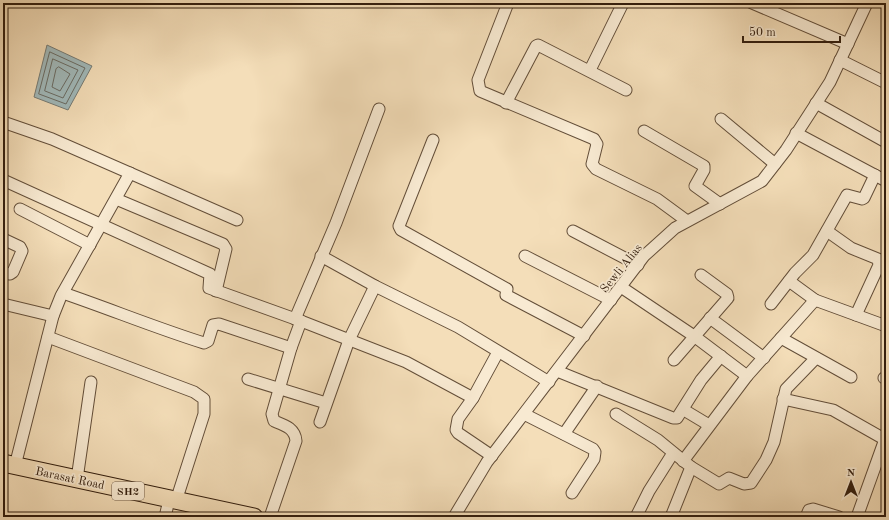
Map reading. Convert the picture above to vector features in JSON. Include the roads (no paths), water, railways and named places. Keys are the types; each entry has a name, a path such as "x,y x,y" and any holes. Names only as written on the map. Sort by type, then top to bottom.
{"main road":[{"name":"Barasat Road","path":"9,465 254,517"}],"street":[{"path":"508,3 478,80 480,91 594,139 597,144 592,164 596,169 657,200 687,222"},
{"path":"590,70 623,3"},
{"path":"752,3 848,44"},
{"name":"Sewli Alias","path":"454,517 492,456 644,256 675,228 762,181 830,82 867,3"},
{"path":"506,102 536,46 540,46 590,70 626,90"},
{"path":"840,60 886,83"},
{"path":"816,103 886,142"},
{"path":"270,517 296,441 296,435 292,430 272,418 279,389 298,320 321,256 336,223 379,109"},
{"path":"721,119 775,164"},
{"path":"3,122 52,139 237,220"},
{"path":"644,131 704,166 704,170 695,186 720,204"},
{"path":"796,133 886,181"},
{"path":"433,140 399,226 400,230 507,289 506,295 584,336"},
{"path":"9,465 53,316 63,293 130,173"},
{"path":"771,304 794,273 813,255 847,195 862,200 875,175"},
{"path":"3,180 210,274 209,288 298,320 406,362 473,398"},
{"path":"116,199 223,244 226,249 216,291"},
{"path":"20,209 90,245"},
{"path":"573,231 638,265"},
{"path":"827,231 851,248 878,259 879,265 856,314"},
{"path":"3,238 20,247 22,251 13,272 10,274 3,273"},
{"path":"321,256 374,286 458,328 549,382"},
{"path":"525,256 611,300"},
{"path":"674,360 728,296 701,275"},
{"path":"788,281 815,300 886,326"},
{"path":"320,422 349,340 374,286"},
{"path":"621,287 694,336 748,376"},
{"path":"63,293 134,317 157,328 204,343 208,341 213,325 219,324 291,348"},
{"path":"670,517 687,464 709,425 748,376 815,300"},
{"path":"3,304 53,316"},
{"path":"710,318 764,358"},
{"path":"48,337 194,392 204,399 204,414 165,517"},
{"path":"781,338 851,377"},
{"path":"492,456 458,433 456,430 458,419 473,398 498,352"},
{"path":"558,371 673,418 680,416 701,380 721,356"},
{"path":"616,414 658,440 687,464 716,484 722,484 729,478 744,484 751,483 766,460 774,442 783,399 789,384 816,358"},
{"path":"248,379 326,404"},
{"path":"77,479 91,382"},
{"path":"564,434 597,386"},
{"path":"783,399 833,410 886,440 857,517"},
{"path":"684,410 709,425"},
{"path":"524,414 564,434 595,452 594,459 572,493"},
{"path":"636,517 649,491 673,453"},
{"path":"806,517 809,510 813,509 839,517"}],"water":[{"path":"47,45 92,66 68,110 34,97"}]}
